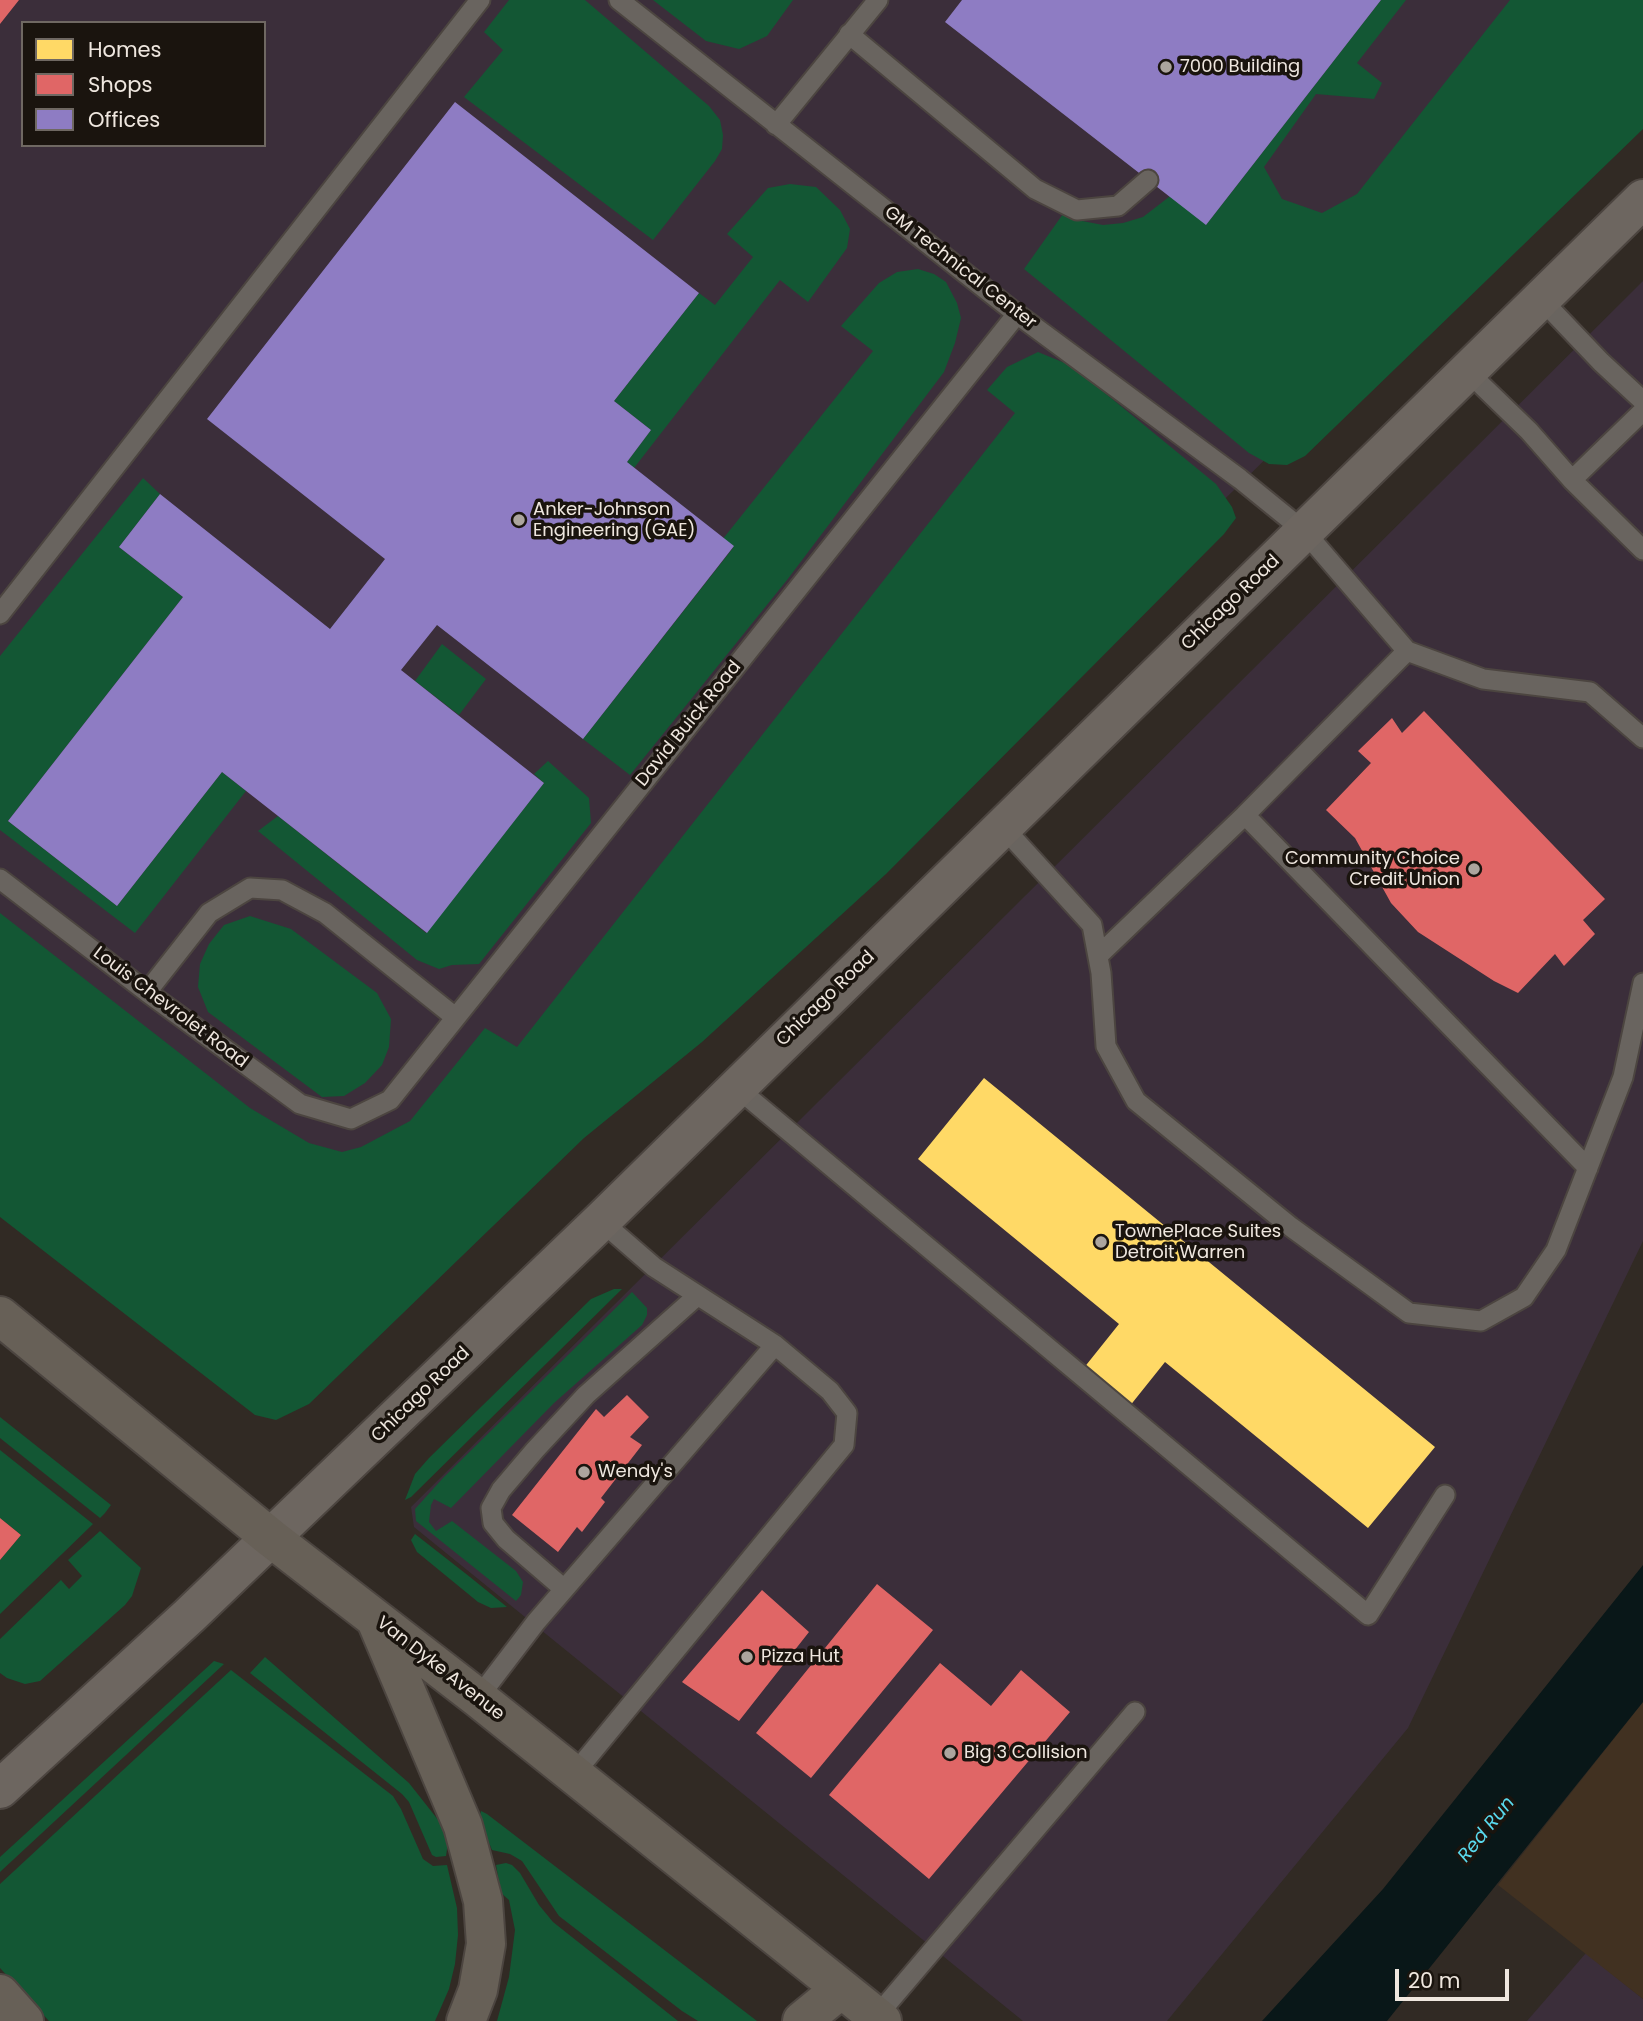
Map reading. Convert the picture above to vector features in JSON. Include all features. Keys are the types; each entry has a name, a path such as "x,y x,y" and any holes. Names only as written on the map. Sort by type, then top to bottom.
{"main road":[{"name":"Chicago Road","path":"0,1790 271,1538 601,1221 1643,199"},
{"name":"Van Dyke Avenue","path":"0,1317 271,1538 478,1698 879,2019"},
{"path":"375,1618 463,1826 483,1901 486,1944 478,1990 466,2021"},
{"path":"802,2021 841,1989"},
{"path":"0,1994 24,2021"}],"lane":[{"path":"0,614 480,0"},
{"name":"GM Technical Center","path":"619,0 1017,314 1240,479 1304,531 1407,651"},
{"path":"776,125 878,0"},
{"path":"849,34 1035,189 1077,210 1118,206 1148,180"},
{"path":"1541,299 1601,362 1643,401"},
{"name":"David Buick Road","path":"351,1119 390,1100 1017,314"},
{"path":"1467,371 1529,431 1572,480 1643,550"},
{"path":"1572,480 1643,411"},
{"path":"1098,956 1245,816 1407,651 1483,679 1590,692 1643,738"},
{"path":"1245,816 1588,1168"},
{"path":"1003,827 1092,925 1098,956 1106,1046 1136,1101 1291,1227 1409,1313 1481,1321 1524,1297 1556,1250 1623,1077 1643,983"},
{"name":"Louis Chevrolet Road","path":"0,879 147,992 300,1104 351,1119"},
{"path":"147,992 209,913 250,888 282,890 325,913 454,1017"},
{"path":"736,1087 1368,1615 1445,1495"},
{"path":"573,1774 844,1445 847,1413 830,1391 775,1345 654,1266 601,1221"},
{"path":"565,1589 506,1539 493,1524 491,1508 501,1490 586,1395 697,1296"},
{"path":"478,1698 536,1622 775,1345"},
{"path":"879,2019 1135,1712"}],"shaded area":[{"path":"0,0 1643,0 1643,89 823,893 278,1400 0,1180"},
{"path":"1643,281 1643,1241 1408,1728 1167,2021 1023,2021 414,1527 411,1507"},
{"path":"1643,1702 1643,1999 1498,1885"},
{"path":"1586,1953 1643,1999 1643,2021 1527,2021"}],"green space":[{"path":"509,0 585,0 709,106 720,120 722,149 653,240 464,97 503,50 484,32"},
{"path":"653,0 793,0 767,36 739,49 706,41"},
{"path":"1381,0 1406,0 1357,63 1382,83 1374,99 1316,94 1264,167 1282,199 1322,213 1357,194 1510,0 1643,0 1643,129 1305,456 1287,465 1269,464 1249,453 1024,269 1063,214 1103,225 1123,223 1143,217 1178,190 1206,225"},
{"path":"790,184 816,187 840,210 850,229 847,248 808,302 780,280 634,468 627,462 651,430 614,401 699,293 715,305 753,257 727,234 768,188"},
{"path":"918,269 934,274 946,282 961,318 944,372 787,580 630,775 583,739 733,548 722,540 873,351 841,326 879,283 897,272"},
{"path":"1038,352 1072,366 1216,484 1232,507 1236,518 1224,534 886,874 702,1042 584,1138 309,1404 276,1420 255,1415 0,1217 0,913 250,1108 309,1143 342,1152 361,1147 410,1121 485,1028 517,1047 1015,413 987,390 1007,367"},
{"path":"143,478 160,494 119,547 183,597 8,821 117,906 222,772 246,791 135,933 0,830 0,656"},
{"path":"442,644 486,679 459,715 415,681"},
{"path":"548,761 589,798 591,823 479,964 452,965 439,969 417,960 258,831 278,816 426,933 544,783 534,774"},
{"path":"250,916 291,929 377,993 391,1019 389,1047 382,1065 365,1083 344,1096 322,1097 208,1012 198,987 200,964 209,944 224,925"},
{"path":"614,1289 622,1289 405,1500 415,1474 429,1458 591,1299"},
{"path":"632,1292 647,1308 642,1325 554,1403 451,1508 434,1499 431,1505 429,1522 436,1531 452,1521 516,1571 523,1582 521,1595 516,1601 416,1521 415,1509 443,1478"},
{"path":"0,1417 111,1505 105,1513 100,1518 0,1438"},
{"path":"0,1450 93,1524 0,1614 0,1560 21,1535 0,1518"},
{"path":"100,1531 141,1568 132,1596 40,1681 25,1684 7,1678 0,1673 0,1639 61,1580 69,1589 82,1576 68,1560"},
{"path":"415,1534 507,1607 491,1608 478,1602 417,1552 411,1540"},
{"path":"265,1657 409,1783 439,1821 448,1842 446,1856 432,1855 409,1802 402,1794 250,1673"},
{"path":"214,1661 224,1664 0,1872 0,1857"},
{"path":"231,1670 393,1796 423,1859 433,1866 447,1865 457,1908 458,1935 449,1989 435,2021 49,2021 0,1968 0,1884"},
{"path":"481,1811 757,2021 698,2021 682,2011 559,1916 522,1861 510,1854 492,1850 479,1819"},
{"path":"506,1863 520,1873 539,1905 553,1922 678,2021 497,2021 509,1977 515,1930 509,1900 501,1893 496,1865"}],"water":[{"name":"Red Run","path":"1643,1565 1643,1702 1387,2021 1262,2021 1383,1889"}],"building: Homes":[{"name":"TownePlace Suites Detroit Warren","path":"984,1078 1435,1447 1368,1528 1165,1362 1125,1412 1079,1374 1119,1324 918,1159"}],"building: Shops":[{"path":"0,0 19,0 0,24"},
{"name":"Community Choice Credit Union","path":"1424,711 1605,899 1583,920 1595,934 1564,966 1555,954 1518,993 1494,981 1418,932 1391,903 1355,838 1326,810 1371,763 1358,751 1392,718 1402,733"},
{"name":"Wendy's","path":"627,1395 649,1417 630,1437 642,1445 601,1498 605,1502 582,1532 577,1527 558,1552 512,1515 596,1409 604,1417"},
{"path":"0,1518 21,1535 0,1560"},
{"path":"877,1584 933,1630 811,1778 756,1733"},
{"name":"Pizza Hut","path":"762,1590 809,1632 739,1721 682,1682"},
{"name":"Big 3 Collision","path":"940,1663 991,1706 1021,1670 1070,1712 929,1879 829,1795"}],"building: Offices":[{"name":"7000 Building","path":"962,0 1381,0 1206,225 945,22"},
{"name":"Anker-Johnson Engineering (GAE)","path":"455,102 699,293 614,401 651,430 627,462 734,546 583,739 437,625 401,670 544,783 427,933 222,772 117,906 8,821 183,597 119,547 160,494 330,629 385,559 207,419"}],"place":[{"name":"7000 Building","path":"1166,67"},
{"name":"Anker-Johnson Engineering (GAE)","path":"519,520"},
{"name":"Community Choice Credit Union","path":"1474,869"},
{"name":"TownePlace Suites Detroit Warren","path":"1101,1242"},
{"name":"Wendy's","path":"584,1472"},
{"name":"Pizza Hut","path":"747,1657"},
{"name":"Big 3 Collision","path":"950,1753"}]}
